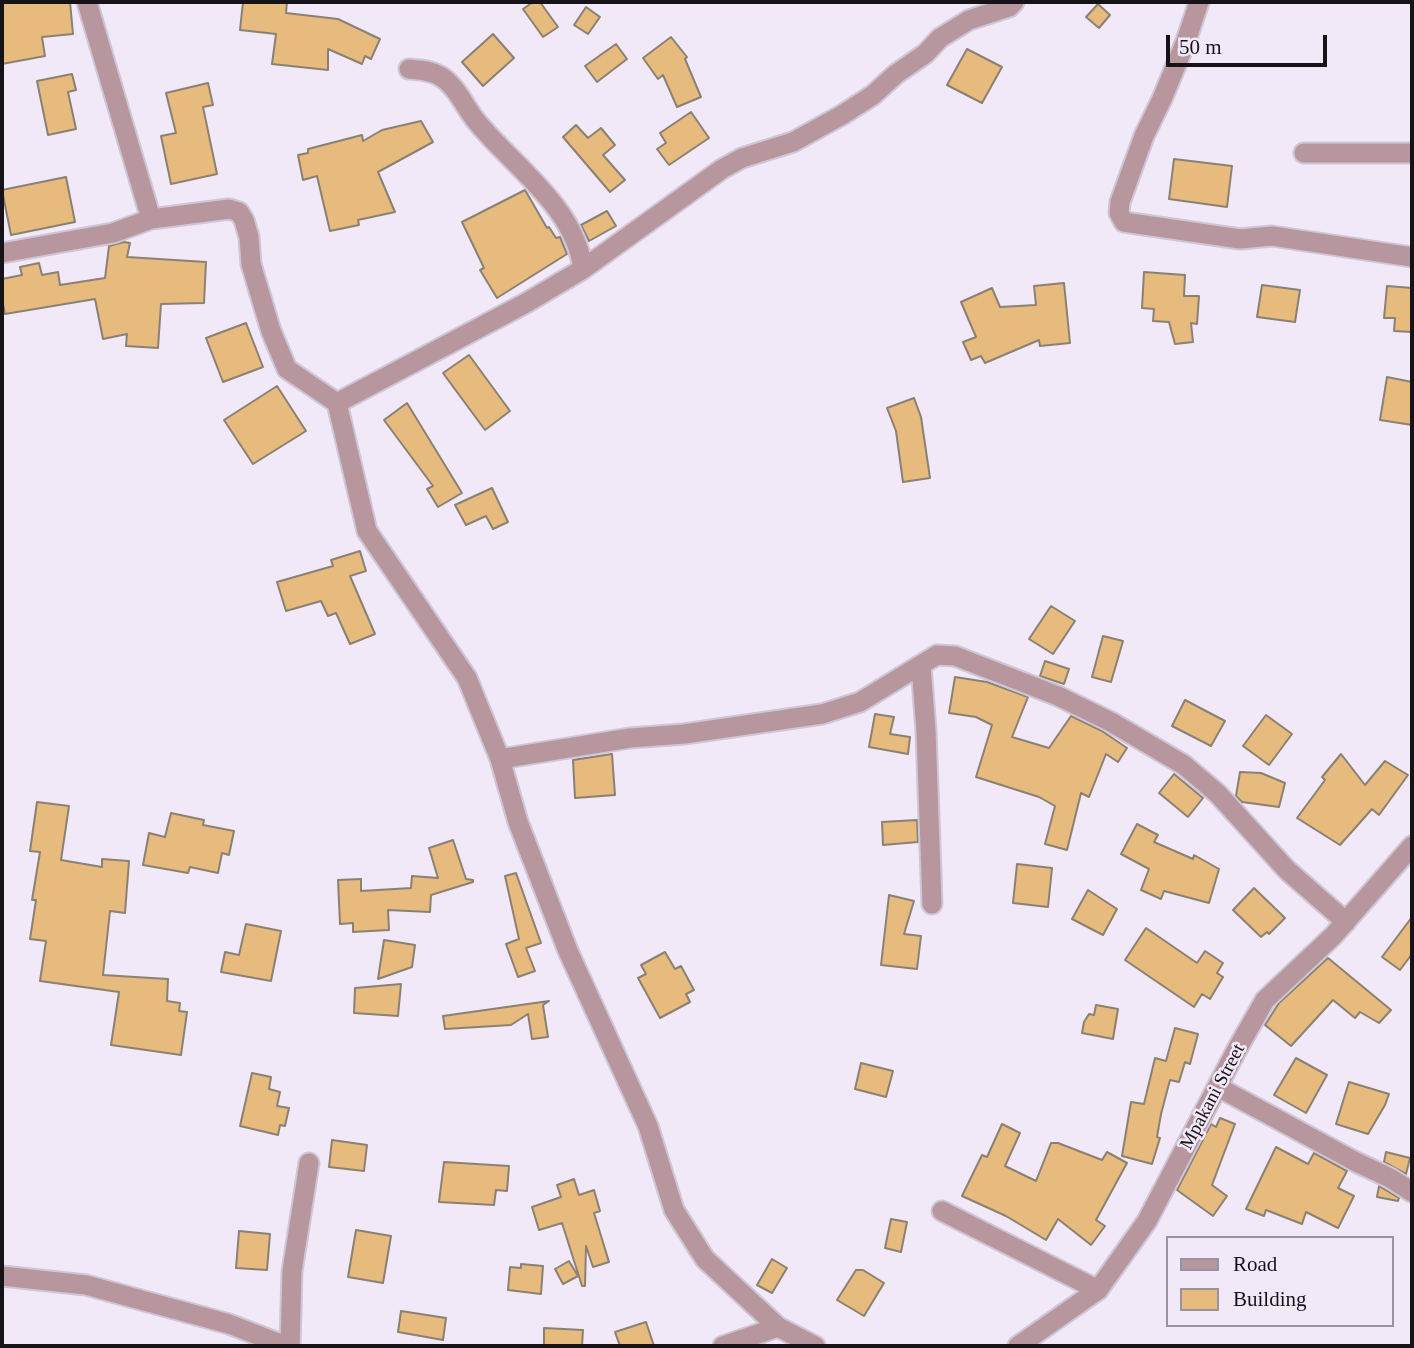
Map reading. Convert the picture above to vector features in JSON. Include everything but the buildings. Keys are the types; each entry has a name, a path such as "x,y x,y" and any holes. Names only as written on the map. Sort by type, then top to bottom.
{"street":[{"path":"87,2 150,219"},
{"path":"337,404 526,303 583,269 722,169 742,158 793,142 842,116 925,54 940,38 969,20 1009,7 1014,2"},
{"path":"1199,2 1186,41 1144,136 1120,202 1119,213 1124,222 1240,239 1272,236 1412,257"},
{"path":"409,69 426,70 441,76 453,88 476,121 551,201 581,254 583,269"},
{"path":"1304,153 1412,153"},
{"path":"2,253 113,233 150,219 229,209 239,212 246,229 251,264 264,308 287,369 337,404 367,531 467,678 500,759 519,822 568,951 648,1126 674,1210 705,1259 778,1327 815,1346"},
{"path":"500,759 604,742 788,721 822,714 860,702 937,655 955,656 1111,722 1184,765 1218,794 1287,870 1346,922"},
{"path":"920,666 926,730 932,904"},
{"name":"Mpakani Street","path":"1018,1346 1098,1290 1147,1221 1265,1000 1346,922 1412,846"},
{"path":"1218,1087 1412,1192"},
{"path":"2,1276 86,1285 229,1324 288,1346 292,1271 309,1163"},
{"path":"942,1211 1098,1290"},
{"path":"723,1346 778,1327"}]}
